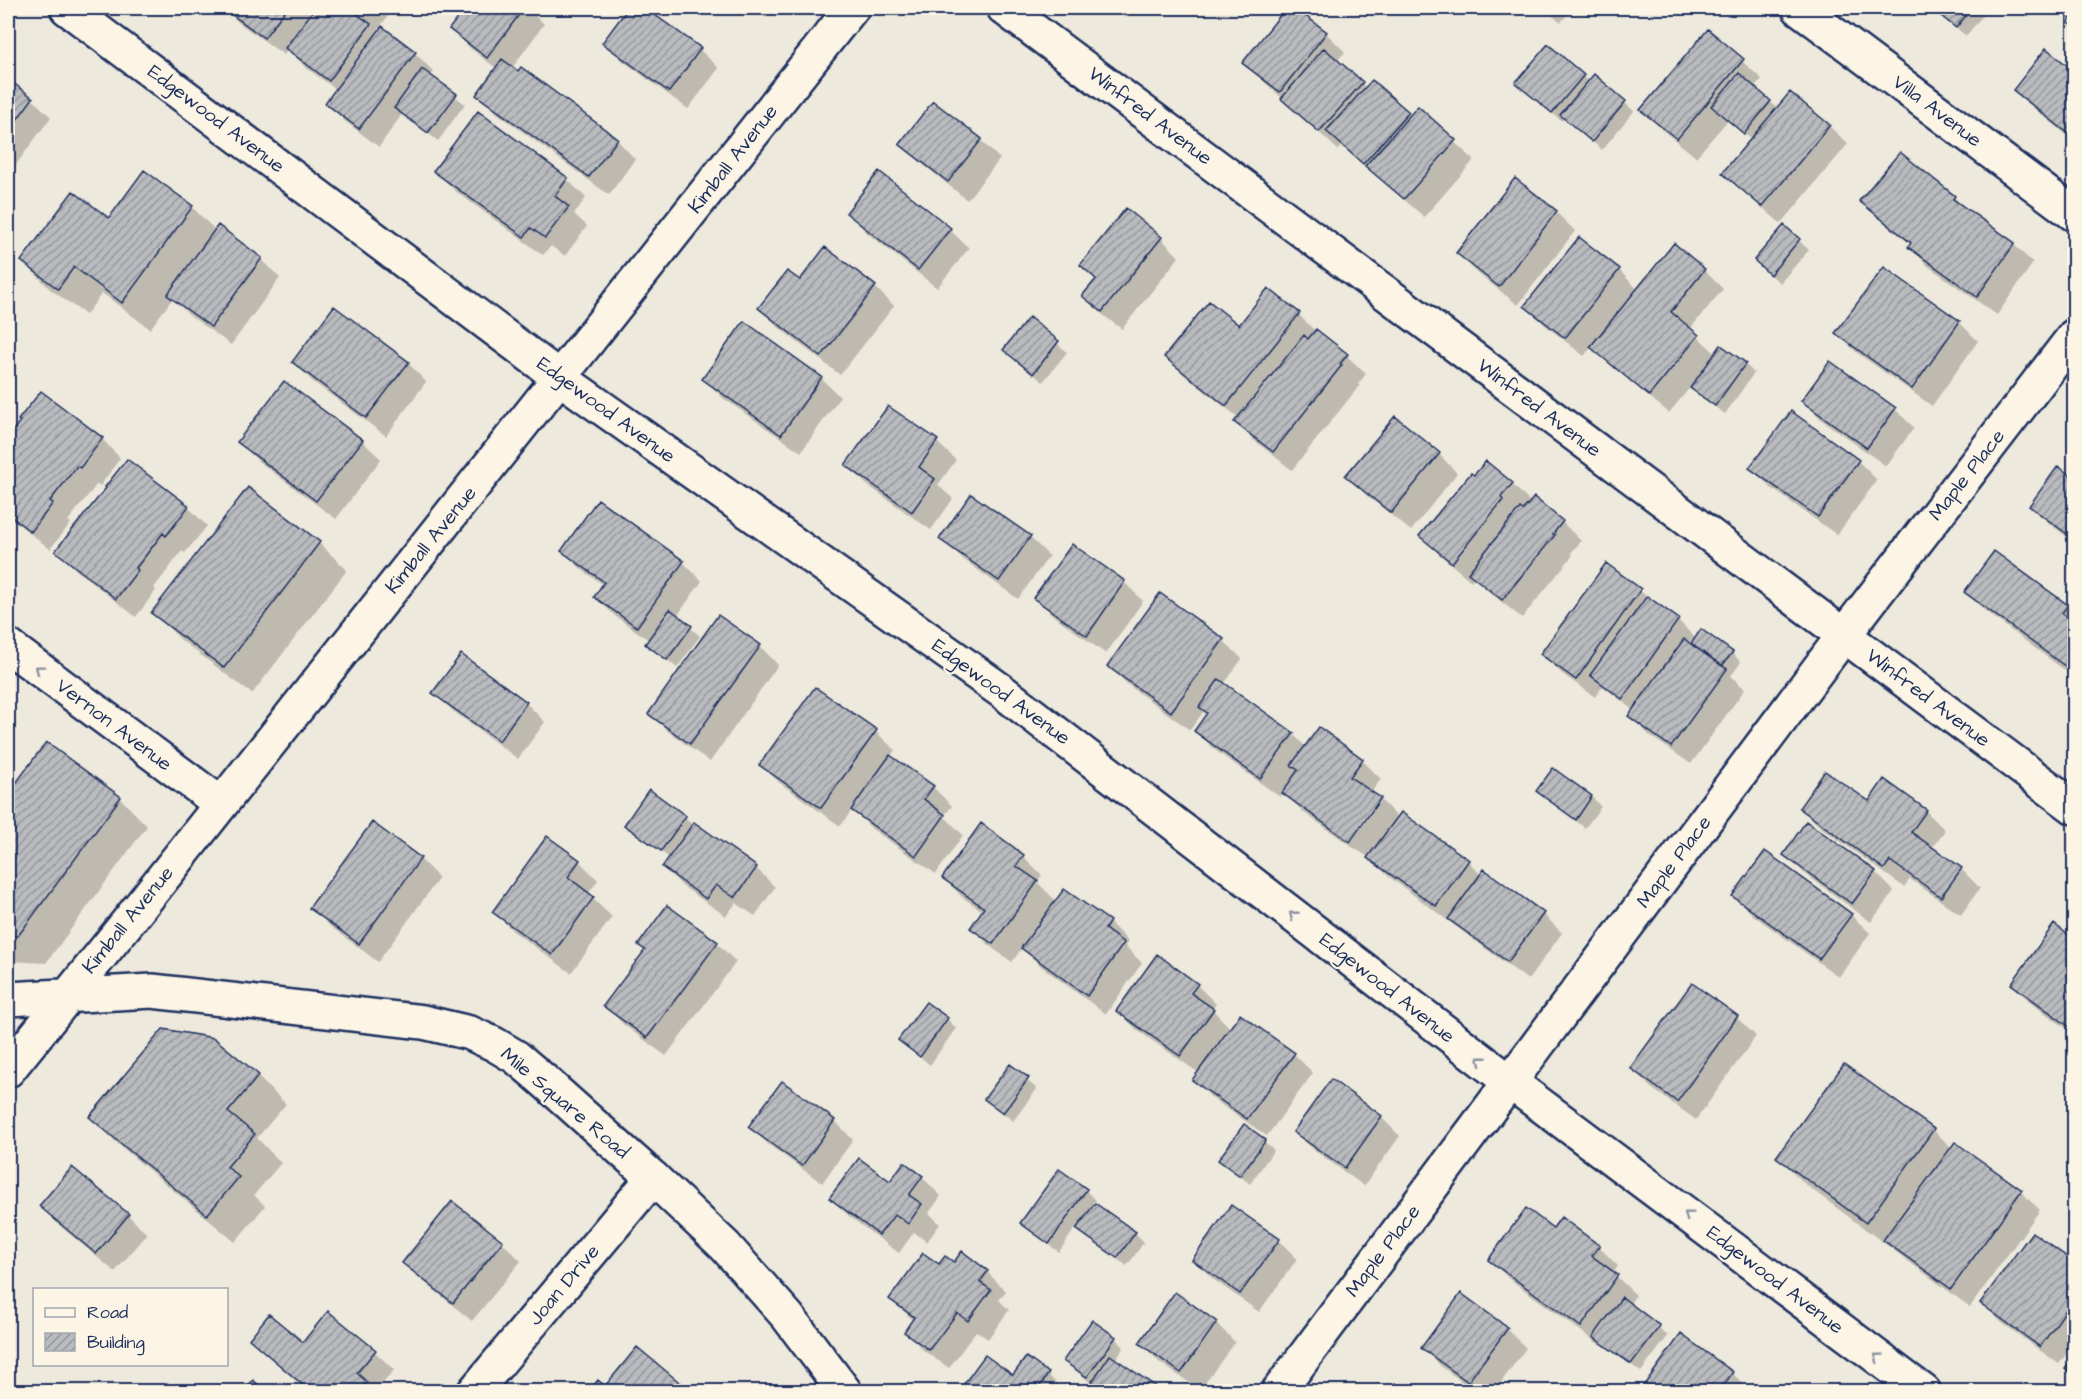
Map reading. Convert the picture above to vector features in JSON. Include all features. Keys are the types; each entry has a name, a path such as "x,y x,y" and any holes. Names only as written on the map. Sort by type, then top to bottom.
{"street":[{"name":"Edgewood Avenue","path":"67,8 560,378 1003,692 1510,1082 1924,1392"},
{"name":"Kimball Avenue","path":"8,1070 852,8"},
{"name":"Winfred Avenue","path":"1004,8 2074,807"},
{"name":"Villa Avenue","path":"1799,8 2074,214"},
{"name":"Maple Place","path":"1278,1392 1844,635 2074,336"},
{"name":"Vernon Avenue","path":"8,646 221,804"},
{"name":"Mile Square Road","path":"8,999 152,992 423,1022 470,1033 494,1044 516,1057 726,1246 810,1344 845,1392"},
{"name":"Joan Drive","path":"474,1392 653,1178"}],"building":[{"path":"223,8 287,8 264,38"},
{"path":"315,8 362,8 357,14 371,24 329,81 285,48"},
{"path":"465,8 524,8 487,58 449,29"},
{"path":"628,8 645,8 701,48 669,92 602,43"},
{"path":"1286,8 1295,8 1327,32 1280,92 1242,63"},
{"path":"1931,8 1972,8 1956,28"},
{"path":"2074,14 2074,27 2068,22"},
{"path":"382,26 416,52 359,129 325,103"},
{"path":"1708,29 1744,59 1677,139 1640,110"},
{"path":"1548,44 1584,75 1552,113 1515,83"},
{"path":"1324,48 1363,82 1319,132 1281,99"},
{"path":"2046,48 2074,71 2074,138 2013,90"},
{"path":"502,59 518,71 521,67 618,139 589,177 476,95"},
{"path":"422,69 457,94 428,133 394,108"},
{"path":"1739,73 1771,101 1744,134 1711,106"},
{"path":"1594,74 1626,101 1592,142 1560,115"},
{"path":"8,79 33,98 8,132"},
{"path":"1372,80 1409,112 1363,164 1326,131"},
{"path":"1790,92 1830,125 1762,207 1722,173"},
{"path":"933,101 982,139 948,182 899,144"},
{"path":"1418,106 1456,140 1404,199 1365,166"},
{"path":"478,111 568,178 555,196 569,207 545,238 531,228 524,237 433,171"},
{"path":"1900,152 1955,196 1953,199 2015,243 1977,297 1908,247 1911,243 1859,201"},
{"path":"144,170 193,206 122,303 74,267 58,289 21,261 73,191 109,218"},
{"path":"879,171 951,228 918,270 846,213"},
{"path":"1515,178 1557,211 1499,287 1456,253"},
{"path":"1126,208 1162,237 1102,312 1082,296 1096,279 1080,265"},
{"path":"218,225 262,258 211,327 167,295"},
{"path":"1784,225 1800,239 1770,275 1754,260"},
{"path":"1579,237 1620,269 1565,338 1524,306"},
{"path":"1674,243 1705,269 1671,312 1699,335 1649,396 1590,347"},
{"path":"825,247 876,286 821,357 758,308 787,271 800,280"},
{"path":"1884,267 1960,321 1912,389 1835,333"},
{"path":"1268,288 1300,313 1226,406 1164,357 1209,301 1239,325"},
{"path":"334,306 409,362 366,418 292,362"},
{"path":"1029,317 1059,341 1033,374 1003,350"},
{"path":"744,321 822,377 781,435 702,379"},
{"path":"1316,329 1348,354 1340,364 1342,365 1273,452 1234,422 1304,335 1308,339"},
{"path":"1721,345 1746,363 1715,406 1690,388"},
{"path":"1830,361 1896,408 1867,448 1801,401"},
{"path":"284,381 363,440 316,501 237,442"},
{"path":"41,391 103,438 80,468 77,466 50,501 53,503 31,532 8,514 8,437"},
{"path":"888,406 938,440 919,467 935,479 912,512 845,465"},
{"path":"1791,411 1859,460 1818,517 1749,468"},
{"path":"1395,416 1440,453 1391,513 1345,476"},
{"path":"127,459 189,506 166,536 163,533 116,599 55,551"},
{"path":"1486,461 1513,483 1501,497 1503,500 1452,563 1419,536 1471,473 1474,475"},
{"path":"2058,466 2074,478 2074,539 2029,506"},
{"path":"248,487 320,542 224,668 151,613"},
{"path":"971,494 1031,536 999,581 939,539"},
{"path":"1534,497 1563,521 1553,534 1555,535 1502,600 1468,573 1520,508 1523,510"},
{"path":"598,499 684,561 637,627 594,597 604,582 561,551"},
{"path":"1072,544 1125,581 1087,636 1033,598"},
{"path":"1994,551 2068,605 2062,613 2074,622 2074,655 2066,667 1964,592"},
{"path":"1606,563 1641,589 1576,680 1540,654"},
{"path":"1160,593 1224,639 1171,712 1107,666"},
{"path":"1647,596 1679,619 1622,699 1590,675"},
{"path":"670,609 692,626 667,660 645,644"},
{"path":"718,615 761,645 690,744 648,714"},
{"path":"1701,629 1733,652 1722,666 1691,644"},
{"path":"1684,639 1727,669 1671,747 1628,716"},
{"path":"461,654 527,702 499,741 432,693"},
{"path":"1219,679 1294,733 1260,779 1194,731 1207,713 1199,707"},
{"path":"815,687 877,730 821,808 759,765"},
{"path":"1319,727 1363,759 1350,777 1381,798 1350,842 1282,793 1298,770 1291,765"},
{"path":"46,742 121,797 18,936 8,935 8,794"},
{"path":"890,755 934,786 924,799 945,815 916,856 851,810"},
{"path":"1553,768 1592,796 1576,820 1536,791"},
{"path":"1825,771 1869,801 1884,779 1927,810 1911,832 1962,868 1941,897 1890,861 1884,869 1799,808"},
{"path":"649,789 686,816 661,851 624,825"},
{"path":"1401,812 1469,860 1436,906 1367,858"},
{"path":"1806,821 1876,871 1852,904 1783,855"},
{"path":"372,822 421,858 359,944 309,908"},
{"path":"694,822 757,867 735,898 716,885 706,899 662,867"},
{"path":"981,823 1024,855 1016,866 1038,881 993,944 970,928 984,908 942,878"},
{"path":"547,836 580,860 568,877 594,897 552,955 492,912"},
{"path":"1765,851 1852,914 1819,959 1732,896"},
{"path":"1484,869 1544,913 1508,962 1448,919"},
{"path":"1064,889 1110,921 1105,929 1124,943 1087,996 1021,948"},
{"path":"667,905 718,942 647,1038 603,1006 645,950 638,945"},
{"path":"2054,924 2074,939 2074,1024 2071,1028 2011,984"},
{"path":"1157,954 1198,984 1191,993 1214,1009 1180,1056 1116,1011"},
{"path":"1692,983 1738,1016 1677,1102 1630,1068"},
{"path":"926,1002 948,1018 920,1057 898,1040"},
{"path":"1240,1014 1295,1053 1247,1119 1192,1080"},
{"path":"163,1029 214,1038 259,1075 228,1112 255,1134 227,1167 239,1177 207,1215 89,1117"},
{"path":"1010,1064 1029,1078 1003,1113 984,1099"},
{"path":"1844,1064 1934,1129 1866,1223 1776,1157"},
{"path":"1331,1079 1382,1116 1345,1168 1293,1132"},
{"path":"782,1081 835,1120 802,1166 748,1127"},
{"path":"1244,1124 1266,1140 1240,1176 1218,1160"},
{"path":"1955,1142 2022,1190 1951,1289 1883,1240"},
{"path":"859,1158 890,1181 904,1162 923,1176 909,1195 922,1204 908,1224 895,1214 879,1235 829,1198"},
{"path":"72,1167 129,1214 96,1254 39,1206"},
{"path":"1059,1169 1087,1189 1049,1244 1020,1223"},
{"path":"452,1201 503,1241 453,1303 402,1263"},
{"path":"1095,1203 1136,1232 1117,1258 1076,1229"},
{"path":"1231,1205 1280,1239 1240,1294 1192,1260"},
{"path":"1526,1208 1553,1228 1561,1217 1600,1246 1592,1256 1618,1275 1581,1327 1488,1260"},
{"path":"2032,1232 2074,1262 2074,1299 2040,1347 1980,1303"},
{"path":"962,1251 988,1271 980,1282 991,1290 968,1321 957,1313 929,1350 904,1332 914,1317 889,1299 923,1253 939,1264 945,1256 954,1262"},
{"path":"1175,1292 1217,1322 1181,1373 1139,1343"},
{"path":"1461,1293 1508,1328 1468,1382 1421,1348"},
{"path":"1622,1297 1660,1326 1631,1364 1593,1337"},
{"path":"328,1311 376,1350 357,1373 367,1382 359,1392 311,1392 249,1339 269,1314 303,1342"},
{"path":"1092,1320 1116,1337 1087,1377 1063,1361"},
{"path":"1681,1334 1733,1372 1719,1392 1639,1392"},
{"path":"637,1347 684,1386 679,1392 588,1392 598,1380 605,1386"},
{"path":"985,1355 1013,1375 1026,1357 1049,1373 1036,1392 958,1392"},
{"path":"1110,1355 1155,1386 1151,1392 1102,1392 1091,1383"},
{"path":"2074,1357 2074,1376 2065,1369"},
{"path":"253,1380 267,1392 243,1392"},
{"path":"1395,1383 1407,1392 1389,1392"}]}
